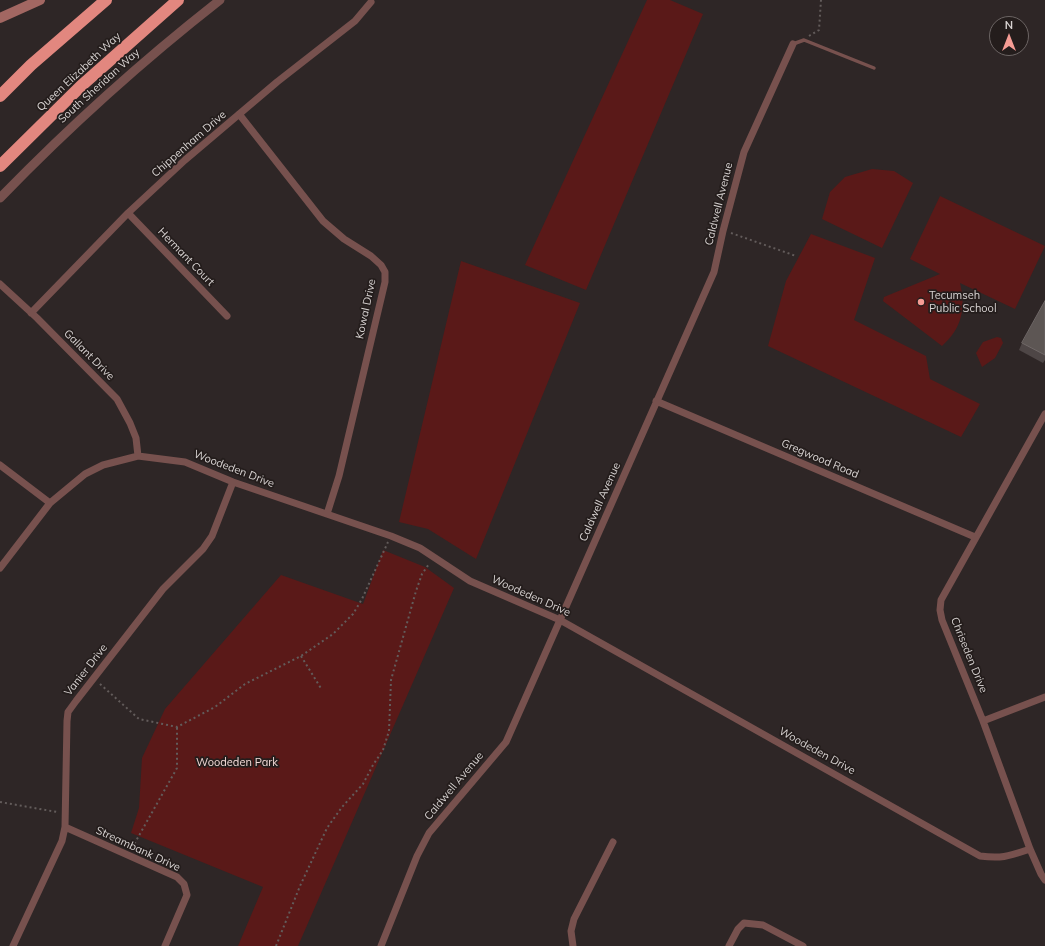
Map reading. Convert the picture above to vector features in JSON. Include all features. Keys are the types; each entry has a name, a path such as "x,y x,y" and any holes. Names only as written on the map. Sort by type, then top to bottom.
{"highway":[{"path":"0,96 31,65 106,0"},
{"name":"Queen Elizabeth Way","path":"0,166 81,86 178,0"}],"main road":[{"path":"0,18 40,0"}],"street":[{"name":"South Sheridan Way","path":"0,198 74,124 134,70 220,0"},
{"name":"Chippenham Drive","path":"31,313 128,213 185,160 239,114 355,21 371,2"},
{"name":"Caldwell Avenue","path":"381,946 429,833 506,742 714,272 723,231 744,152 794,44"},
{"name":"Kowal Drive","path":"239,114 323,221 344,239 376,260 385,272 385,282 339,476 327,514"},
{"name":"Hermant Court","path":"128,213 227,316"},
{"name":"Gallant Drive","path":"0,284 31,313 117,400 130,423 136,438 138,456"},
{"name":"Gregwood Road","path":"656,401 975,537"},
{"name":"Chriseden Drive","path":"1030,849 983,721 942,620 940,610 941,600 1045,414"},
{"name":"Woodeden Drive","path":"0,568 50,502 85,474 103,465 138,456 185,462 233,482 391,536 420,548 470,581 560,620 980,856 994,858 1003,857 1030,849"},
{"path":"0,464 50,502"},
{"name":"Vanier Drive","path":"13,946 59,849 65,827 64,813 68,712 163,589 203,549 212,536 233,482"},
{"path":"983,721 1045,697"},
{"name":"Streambank Drive","path":"65,827 177,877 184,884 187,895 165,946"},
{"path":"572,946 570,930 574,919 613,842"},
{"path":"1030,849 1045,880"},
{"path":"729,946 738,929 744,923 763,925 803,946"}],"lane":[{"path":"794,44 804,40 874,68"}],"path":[{"path":"794,44 819,30 821,0"},
{"path":"723,231 796,256"},
{"path":"94,678 139,720 177,727 215,707 245,684 301,656 333,634 353,614 362,599 391,536"},
{"path":"276,946 300,886 327,828 342,807 363,784 383,750 389,731 391,680 416,591 422,574 433,557"},
{"path":"301,656 322,690"},
{"path":"128,856 177,768 177,727"},
{"path":"0,802 64,813"}],"green space":[{"path":"647,0 670,0 703,14 586,290 525,265"},
{"path":"872,169 894,171 913,183 882,248 822,219 830,192 845,177"},
{"path":"940,196 1045,246 1015,309 960,283 963,301 961,318 954,332 942,346 883,301 884,297 940,274 910,259"},
{"path":"811,234 875,258 854,320 926,356 930,379 980,404 961,437 768,346 786,281"},
{"path":"461,261 580,303 476,559 428,529 399,522"},
{"path":"997,337 1001,338 1003,343 995,358 982,367 976,353 983,342"},
{"name":"Woodeden Park","path":"383,550 425,567 454,588 298,946 238,946 263,887 131,833 139,808 142,758 165,709 281,575 363,604"}],"building":[{"path":"1045,301 1045,355 1022,343"}],"place":[{"name":"Tecumseh Public School","path":"921,302"}]}
